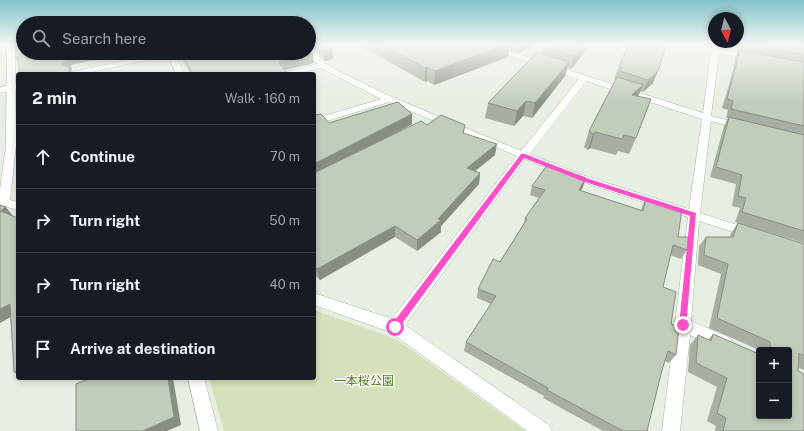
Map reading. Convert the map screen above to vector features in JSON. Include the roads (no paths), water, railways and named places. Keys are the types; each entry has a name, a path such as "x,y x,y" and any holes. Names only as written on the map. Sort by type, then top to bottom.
{"street":[{"path":"13,64 15,86 10,146 2,202 16,206"},
{"path":"81,72 118,64"},
{"path":"541,64 706,117 751,128"},
{"path":"671,431 694,215 713,64"},
{"path":"296,72 322,65 337,74 389,99 584,179 760,236"},
{"path":"395,327 523,155 584,78"},
{"path":"0,90 15,86"},
{"path":"316,121 389,99"},
{"path":"421,125 435,118"},
{"path":"316,300 395,327 543,431"},
{"path":"683,325 738,350"},
{"path":"196,380 209,431"}],"park label":[{"name":"一本桜公園","path":"364,381"}]}
